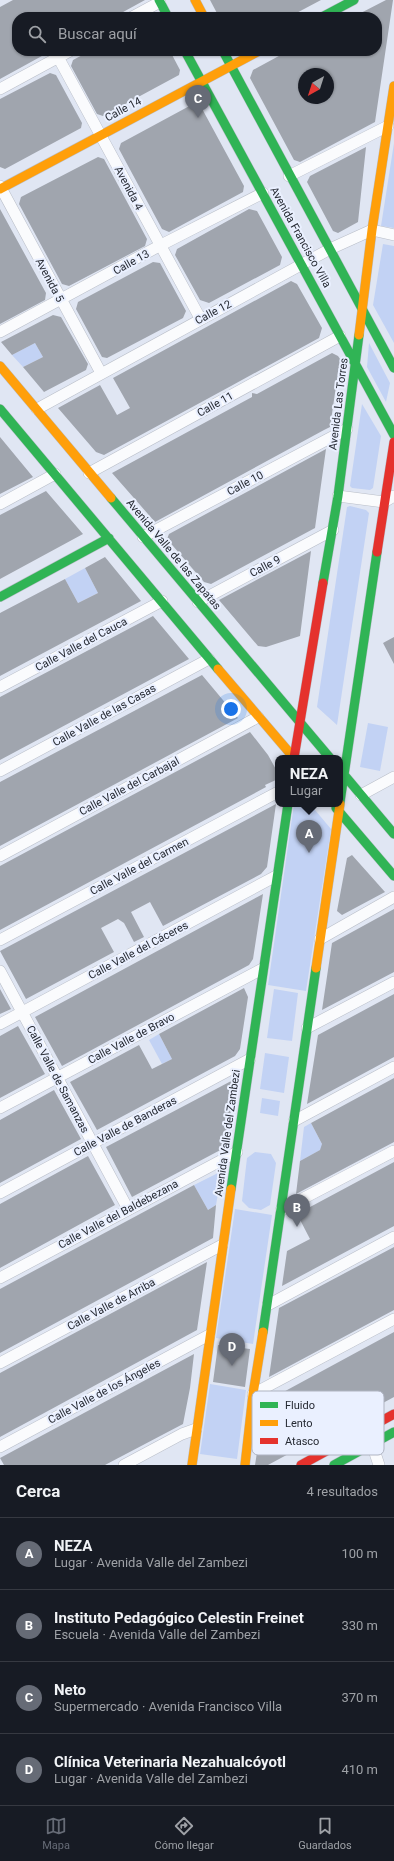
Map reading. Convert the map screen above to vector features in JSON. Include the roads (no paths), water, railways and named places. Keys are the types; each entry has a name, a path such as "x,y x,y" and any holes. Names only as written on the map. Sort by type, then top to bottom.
{"street":[{"path":"195,0 201,12"},
{"path":"331,12 354,0"},
{"path":"141,12 160,1 166,12"},
{"name":"Avenida Francisco Villa","path":"188,56 394,435"},
{"name":"Avenida Francisco Villa","path":"226,56 289,176 394,368"},
{"name":"Calle 14","path":"0,188 249,56"},
{"path":"0,89 58,57"},
{"name":"Avenida 4","path":"58,57 200,318"},
{"name":"Avenida Las Torres","path":"300,723 333,530 372,230 394,86"},
{"path":"289,176 388,126"},
{"name":"Avenida 5","path":"0,188 101,373"},
{"name":"Calle 13","path":"0,332 161,245 263,193"},
{"path":"372,230 394,235"},
{"name":"Calle 12","path":"37,409 200,318 330,249 372,230"},
{"name":"Calle 11","path":"89,473 340,336"},
{"name":"Avenida Valle de las Zapatas","path":"0,366 327,755"},
{"path":"2,415 55,474 209,659 291,755"},
{"name":"Calle 10","path":"143,537 347,429"},
{"path":"343,766 394,442"},
{"path":"0,504 55,474"},
{"path":"338,496 384,502 394,496"},
{"name":"Calle 9","path":"198,602 333,530"},
{"path":"0,597 109,538"},
{"name":"Calle Valle del Cauca","path":"0,687 162,601"},
{"name":"Calle Valle de las Casas","path":"0,771 209,659"},
{"name":"Calle Valle del Carbajal","path":"0,856 258,717"},
{"path":"295,755 300,723"},
{"path":"343,773 394,834"},
{"path":"361,795 394,777"},
{"name":"Calle Valle del Carmen","path":"0,940 275,794"},
{"name":"Avenida Valle del Zambezi","path":"192,1465 209,1335 237,1152 262,969 288,807"},
{"path":"254,1391 268,1304 340,807"},
{"path":"341,807 394,876"},
{"name":"Calle Valle del Cáceres","path":"0,1024 276,876"},
{"path":"320,939 394,897"},
{"name":"Calle Valle de Bravo","path":"0,1108 262,969"},
{"name":"Calle Valle de Samanzas","path":"0,971 128,1209"},
{"path":"307,1028 394,982"},
{"name":"Calle Valle de Banderas","path":"0,1193 250,1059"},
{"path":"294,1121 394,1067"},
{"path":"281,1210 394,1151"},
{"name":"Calle Valle del Baldebezana","path":"0,1278 237,1152"},
{"path":"268,1304 394,1237"},
{"name":"Calle Valle de Arriba","path":"0,1363 222,1246"},
{"path":"259,1391 394,1319"},
{"name":"Calle Valle de los Ángeles","path":"0,1447 209,1335"},
{"path":"245,1465 252,1403"},
{"path":"384,1419 394,1414"},
{"path":"124,1465 182,1434 196,1429"},
{"path":"384,1437 394,1432"},
{"path":"301,1465 319,1455"},
{"path":"334,1465 352,1455"},
{"path":"376,1455 379,1465"}],"place":[{"name":"Neto","path":"198,118"},
{"name":"NEZA","path":"309,853"},
{"name":"Instituto Pedagógico Celestin Freinet","path":"297,1227"},
{"name":"Clínica Veterinaria Nezahualcóyotl","path":"232,1366"}]}
